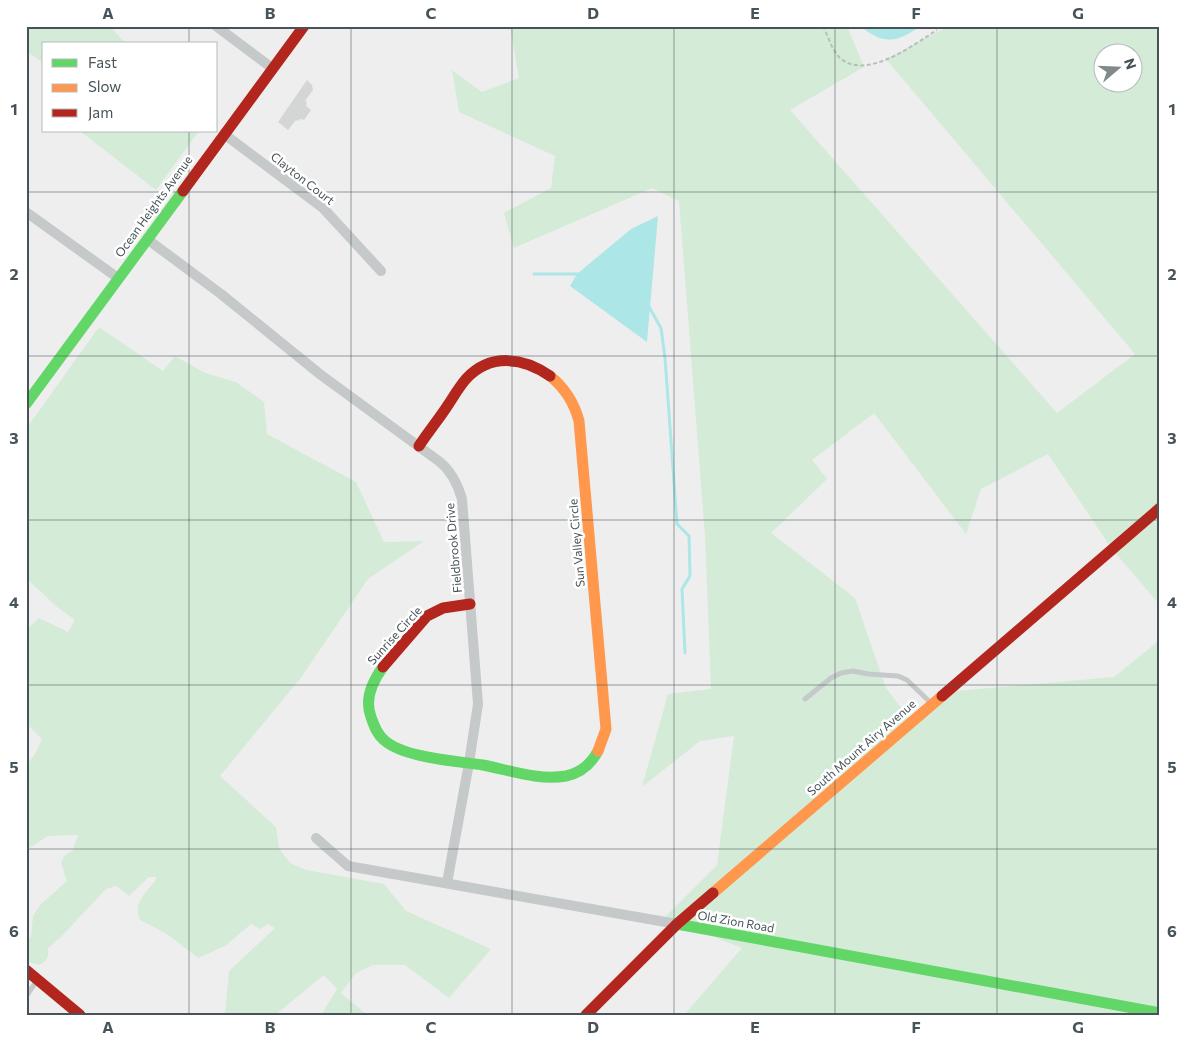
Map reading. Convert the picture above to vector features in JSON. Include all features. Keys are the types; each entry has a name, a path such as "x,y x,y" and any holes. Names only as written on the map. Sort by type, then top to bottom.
{"street":[{"path":"216,26 272,68"},
{"name":"Ocean Heights Avenue","path":"26,404 304,26"},
{"name":"Clayton Court","path":"224,134 323,208 381,271"},
{"path":"26,212 118,278"},
{"name":"Fieldbrook Drive","path":"147,239 221,294 321,375 445,466 453,476 460,494 478,704 447,883"},
{"name":"Sun Valley Circle","path":"419,446 466,378 479,368 494,361 507,359 520,361 535,366 554,378 570,396 576,407 579,421 605,714 606,729 604,742 598,753 583,768 575,773 564,776 540,775 469,763"},
{"name":"South Mount Airy Avenue","path":"586,1015 677,924 1160,508"},
{"name":"Sunrise Circle","path":"469,763 413,752 388,744 379,736 373,725 368,705 369,694 377,674 427,616 435,610 444,607 470,604"},
{"name":"Old Zion Road","path":"316,838 348,866 677,924 1160,1013"},
{"path":"26,970 80,1015"}],"lane":[{"path":"804,699 831,678 853,671 898,676 907,680 932,704"},
{"path":"26,997 38,980"}],"path":[{"path":"824,26 835,52 850,64 860,66 892,57 943,26"}],"green space":[{"path":"26,26 110,26 124,42 42,42 42,62 26,51"},
{"path":"510,26 847,26 864,67 790,110 1057,413 1135,354 886,59 949,26 1160,26 1160,605 1112,549 1048,454 981,489 966,534 874,413 812,460 827,479 771,533 855,598 886,688 913,723 945,692 1114,677 1160,640 1160,1015 684,1015 742,948 665,917 717,865 734,736 700,741 642,787 668,694 711,689 705,536 679,201 652,188 514,248 504,213 551,188 555,156 459,112 452,70 482,92 519,78"},
{"path":"81,132 198,132 156,190"},
{"path":"99,327 163,371 175,356 205,373 236,382 264,402 267,434 356,482 384,542 424,541 368,579 300,679 220,776 276,827 279,848 290,863 306,870 384,884 406,911 491,949 449,998 405,965 373,965 356,973 341,993 367,1015 321,1015 337,989 324,975 275,1015 225,1015 229,971 275,928 268,924 260,929 251,924 225,946 198,958 167,934 140,920 138,914 139,904 156,877 149,877 129,896 116,886 106,889 61,937 48,948 48,957 44,962 38,965 26,959 26,943 31,936 33,916 40,905 67,881 61,863 64,856 73,850 78,835 48,836 26,850 26,766 35,754 42,739 26,723 26,630 39,618 68,632 75,620 57,607 26,578 26,429"}],"water":[{"path":"860,26 921,26 904,36 890,40 876,36"},
{"path":"658,216 647,342 570,286 577,274 631,229"}],"building":[{"path":"307,80 312,85 313,90 305,101 307,102 306,106 311,110 304,120 296,120 288,130 278,122"}],"waterway":[{"path":"534,274 579,274"},
{"path":"648,305 661,328 665,358 677,524 689,536 690,576 682,589 685,653"}],"traffic: fast":[{"path":"26,404 183,191"},
{"path":"383,667 370,691 369,710 375,727 382,738 404,751 431,758 483,765 545,777 571,775 588,764 598,751"},
{"path":"677,924 1160,1013"}],"traffic: slow":[{"path":"550,376 568,396 579,421 606,729 598,751"},
{"path":"713,893 942,696"}],"traffic: jam":[{"path":"183,191 304,26"},
{"path":"419,446 463,382 485,365 496,362 518,362 529,365 550,376"},
{"path":"942,696 1160,508"},
{"path":"383,667 427,616 443,608 470,604"},
{"path":"586,1015 677,924 713,893"},
{"path":"26,970 80,1015"}]}
